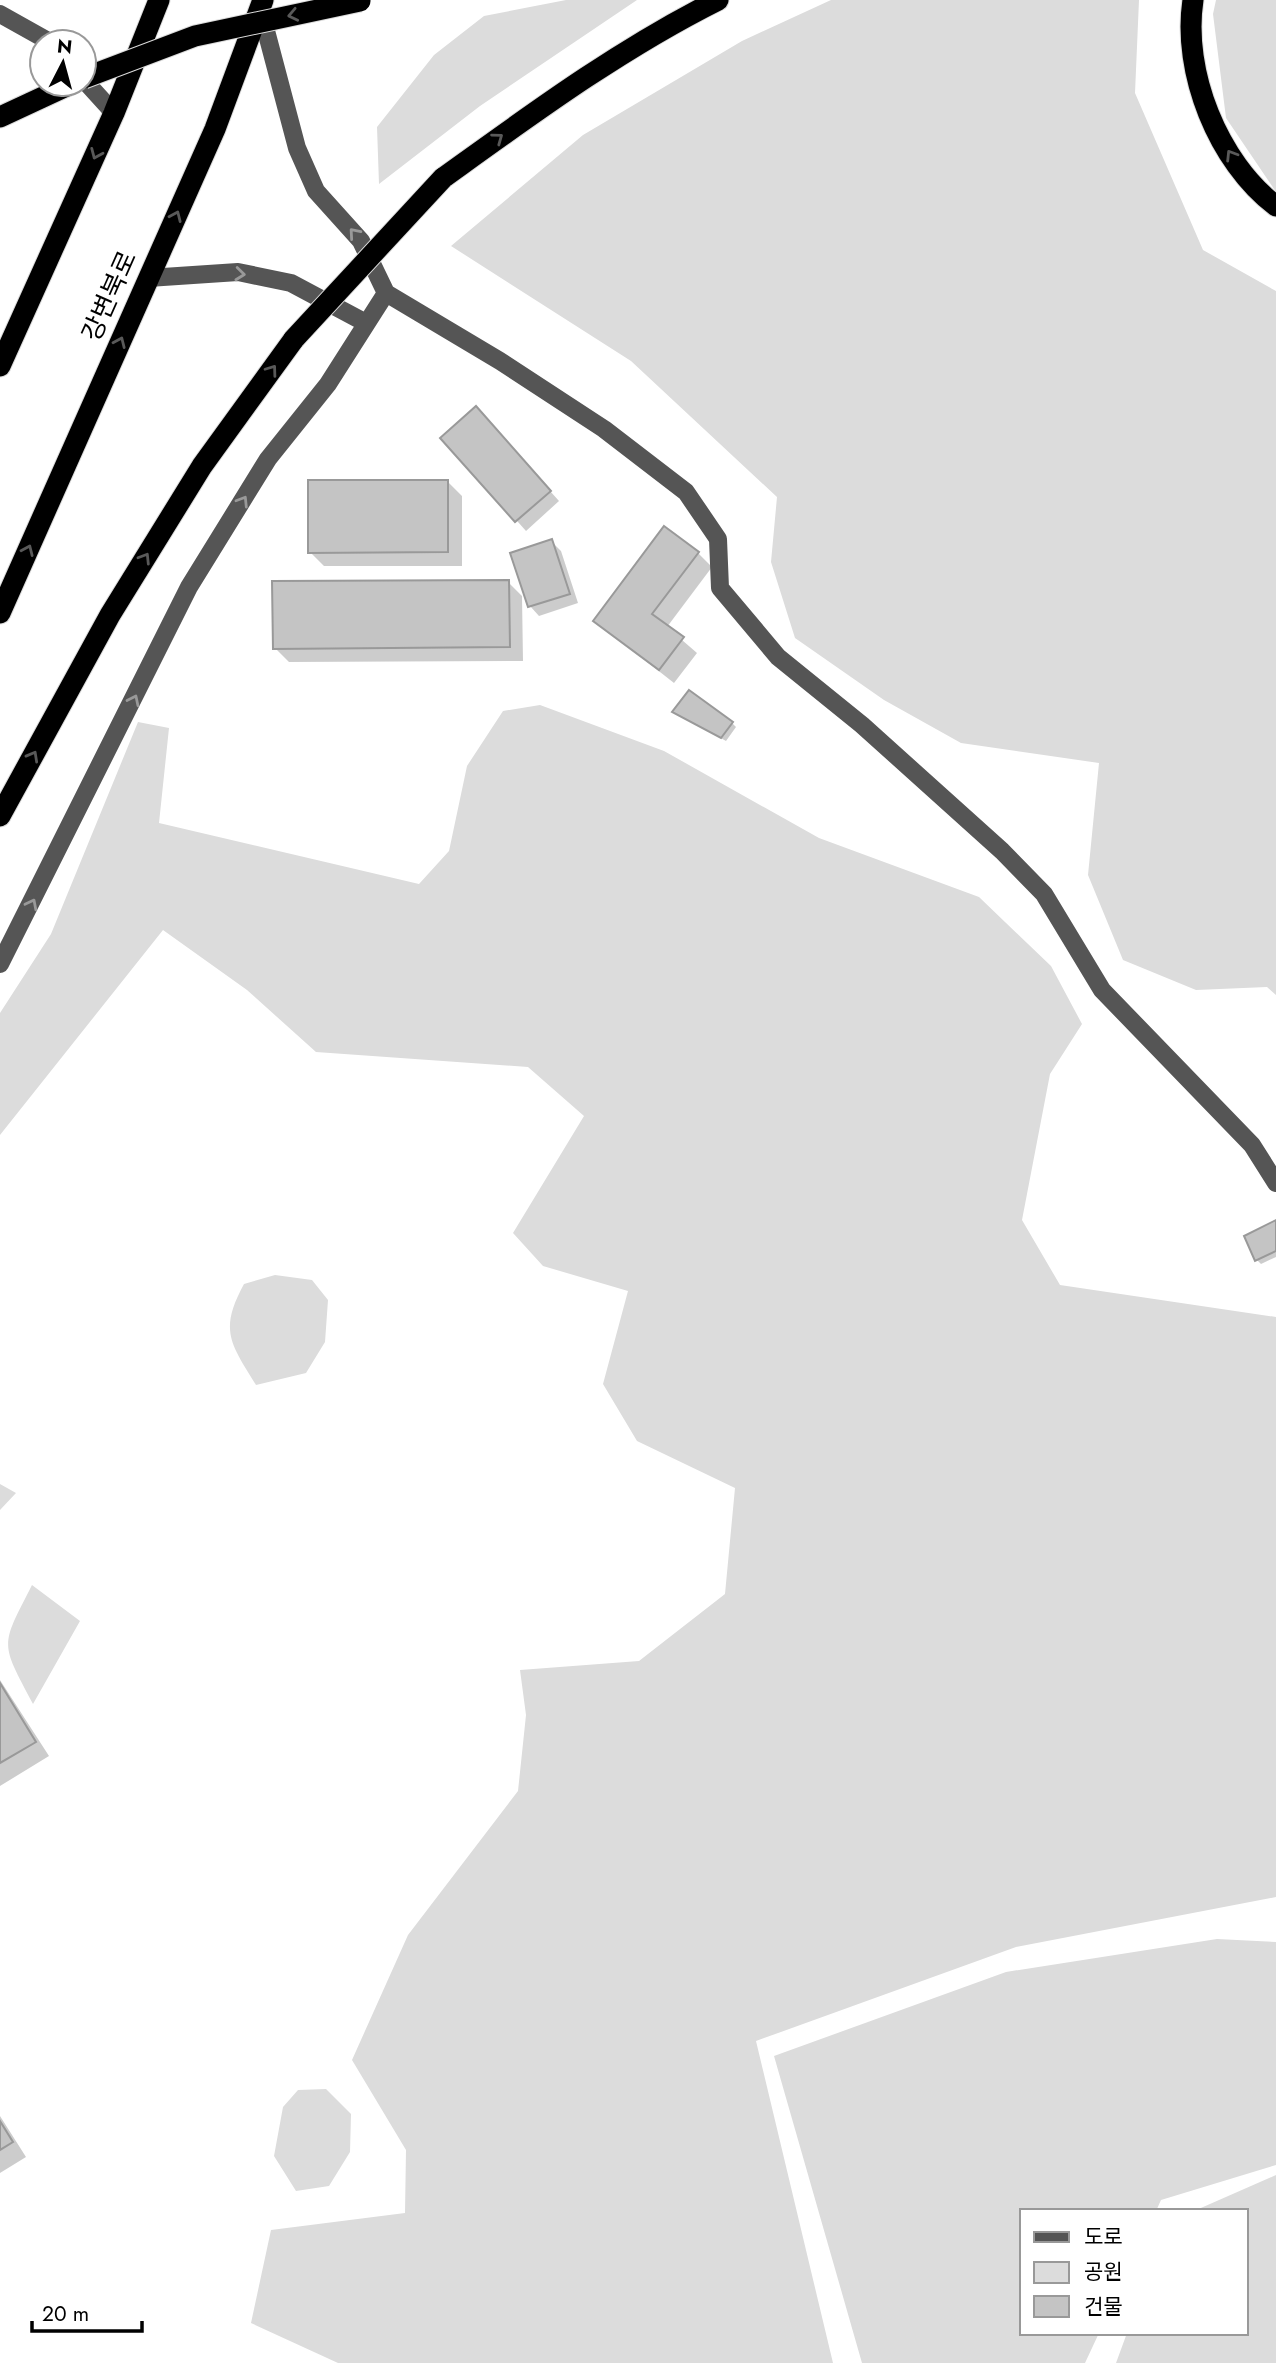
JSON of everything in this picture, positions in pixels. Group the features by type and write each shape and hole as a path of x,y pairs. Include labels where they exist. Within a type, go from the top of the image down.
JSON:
{"highway":[{"path":"0,366 114,113 159,0"},
{"path":"0,816 110,615 202,466 294,339 443,178 585,77 664,27 718,0"},
{"path":"1193,0 1191,16 1195,60 1206,105 1230,158 1276,206"},
{"path":"98,74 195,36 363,1"},
{"name":"강변북로","path":"0,613 215,129 261,4"},
{"path":"4,114 40,98"}],"street":[{"path":"261,4 297,148 316,191 361,241 386,293 500,361 604,429 687,492 718,539 720,589 778,657 862,725 1002,851 1044,894 1102,990 1252,1145 1276,1182"},
{"path":"0,14 28,30"},
{"path":"98,95 114,113"},
{"path":"148,278 238,272 291,284 366,323"},
{"path":"0,964 189,587 268,459 328,384 386,293"}],"green space":[{"path":"566,0 637,0 480,106 379,184 377,127 434,55 484,16"},
{"path":"831,0 1139,0 1135,93 1203,250 1276,291 1276,995 1267,987 1196,990 1123,960 1088,875 1099,763 961,743 884,700 795,638 771,562 777,497 631,361 451,246 583,135 742,41"},
{"path":"1216,0 1276,0 1276,192 1226,118 1213,14"},
{"path":"540,705 664,751 819,838 979,897 1051,966 1082,1024 1050,1074 1022,1220 1060,1285 1276,1317 1276,1897 1016,1947 756,2041 833,2363 338,2363 251,2323 271,2230 405,2213 406,2150 352,2060 408,1935 518,1791 526,1715 520,1670 639,1661 725,1594 735,1488 637,1441 603,1384 628,1291 543,1266 513,1233 584,1116 528,1067 316,1052 247,990 163,930 0,1135 0,1013 51,934 138,722 169,728 159,823 419,884 449,851 467,766 503,711"},
{"path":"275,1275 312,1280 328,1300 325,1342 306,1373 256,1385 234,1347 230,1325 232,1313 244,1284"},
{"path":"0,1484 16,1493 0,1510"},
{"path":"32,1585 80,1621 33,1704 14,1668 8,1644 14,1621"},
{"path":"1217,1939 1276,1942 1276,2165 1161,2200 1157,2209 1020,2209 1020,2335 1098,2335 1085,2363 862,2363 774,2056 1006,1972"},
{"path":"326,2089 351,2114 350,2152 329,2186 296,2191 274,2156 283,2107 298,2090"},
{"path":"1276,2175 1276,2363 1116,2363 1126,2335 1248,2335 1248,2209 1199,2209"}],"building":[{"path":"476,406 551,491 515,522 440,438"},
{"path":"308,480 448,480 448,552 308,553"},
{"path":"664,526 699,552 652,614 684,637 659,670 593,621"},
{"path":"552,539 570,594 528,607 510,553"},
{"path":"509,580 510,647 273,649 272,581"},
{"path":"689,690 733,722 721,738 672,712"},
{"path":"1276,1220 1276,1251 1255,1261 1244,1236"},
{"path":"0,1683 36,1742 0,1763"},
{"path":"0,2121 13,2142 0,2150"}]}
